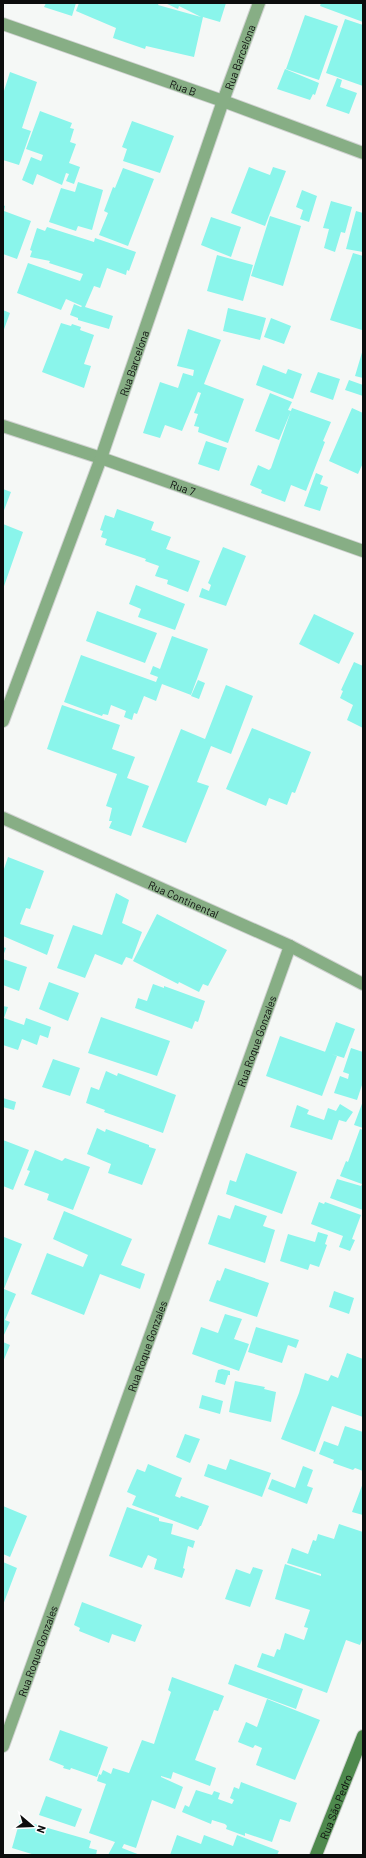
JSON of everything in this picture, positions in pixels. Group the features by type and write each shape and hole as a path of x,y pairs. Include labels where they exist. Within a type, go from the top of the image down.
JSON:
{"street":[{"name":"Rua Barcelona","path":"3,720 101,458 223,101 259,3"},
{"name":"Rua B","path":"3,24 223,101 363,153"},
{"name":"Rua 7","path":"3,426 101,458 363,551"},
{"name":"Rua Continental","path":"3,818 290,946 363,984"},
{"name":"Rua Roque Gonzales","path":"3,1746 290,946"},
{"name":"Rua São Pedro","path":"316,1855 363,1736"}],"building":[{"path":"46,3 76,3 72,16 44,7"},
{"path":"79,3 159,3 158,5 201,17 179,6 178,9 165,3 226,3 220,22 203,17 194,57 146,46 145,49 113,38 116,28 76,11"},
{"path":"321,3 363,3 363,22 320,6"},
{"path":"305,15 338,26 319,80 286,69"},
{"path":"345,19 363,25 363,86 326,73"},
{"path":"285,69 319,83 315,95 313,94 310,100 277,89"},
{"path":"10,72 37,82 22,128 31,131 19,165 3,160 3,94"},
{"path":"337,78 342,80 340,87 357,93 349,114 326,106"},
{"path":"40,111 72,123 70,128 74,129 70,142 76,144 69,163 80,167 74,184 66,181 69,174 66,173 62,185 37,174 33,185 22,180 31,157 41,161 43,155 26,149"},
{"path":"132,121 174,136 160,173 123,161 127,149 122,147"},
{"path":"249,167 270,175 273,167 286,171 265,226 231,213"},
{"path":"123,168 154,179 128,246 99,235 108,213 104,211 113,187 115,188"},
{"path":"78,182 103,190 92,230 78,226 76,231 49,222 61,188 75,192"},
{"path":"302,190 317,196 309,222 300,219 303,210 296,207"},
{"path":"331,201 352,207 345,233 341,232 335,252 324,248 329,229 323,228"},
{"path":"3,205 5,206 4,211 31,221 17,259 3,254"},
{"path":"356,211 363,213 363,252 346,249"},
{"path":"270,216 301,226 283,286 251,276"},
{"path":"211,217 241,227 231,257 201,245"},
{"path":"47,227 94,242 95,238 136,252 126,275 107,268 100,288 94,286 85,307 113,316 109,329 78,320 78,318 70,315 74,304 81,307 82,306 66,299 61,310 17,293 28,263 80,281 83,274 49,263 50,261 30,257 32,251 30,250 37,228 45,231"},
{"path":"353,253 363,256 362,330 330,320"},
{"path":"217,255 253,265 243,301 207,291"},
{"path":"228,308 266,318 260,340 223,331"},
{"path":"3,310 10,313 3,332"},
{"path":"271,318 291,326 284,344 264,337"},
{"path":"61,323 81,327 80,330 94,335 84,364 91,366 84,388 42,372"},
{"path":"188,329 221,340 204,384 244,399 228,443 198,432 199,427 194,426 198,414 194,413 201,393 198,392 182,431 165,425 160,438 143,433 160,382 178,388 183,373 193,376 194,370 177,366"},
{"path":"363,349 363,378 355,376"},
{"path":"263,365 286,374 288,369 302,374 293,399 256,385"},
{"path":"318,372 340,379 333,400 310,392"},
{"path":"349,380 363,385 363,396 345,390"},
{"path":"270,393 292,402 288,410 291,411 279,440 255,431"},
{"path":"292,408 331,422 306,491 291,485 285,502 261,493 262,490 250,485 258,465 269,470 271,468"},
{"path":"352,408 363,413 363,463 358,474 329,461"},
{"path":"206,441 227,448 219,471 198,464"},
{"path":"316,473 323,476 320,484 328,487 320,511 304,506"},
{"path":"3,489 11,492 3,513"},
{"path":"117,509 154,522 151,530 171,537 166,549 200,561 188,592 167,584 168,580 155,576 159,566 145,561 146,559 105,545 107,539 101,537 103,531 100,530 105,515 114,518"},
{"path":"3,524 23,532 3,589"},
{"path":"223,547 246,556 226,606 199,597 202,588 209,591 211,585 208,583"},
{"path":"136,585 185,604 175,630 138,617 141,609 129,604"},
{"path":"97,611 157,633 145,663 86,641"},
{"path":"314,614 354,633 339,664 299,644"},
{"path":"172,636 208,649 191,695 162,684 156,701 144,696 137,714 134,713 132,720 124,717 126,711 111,705 108,715 103,714 102,716 64,702 81,655 156,682 158,677 150,674 153,666 160,669"},
{"path":"354,662 363,666 363,728 347,720 353,705 340,698 343,691 341,690"},
{"path":"198,680 205,683 199,699 191,696"},
{"path":"226,685 253,696 231,754 211,746 197,782 209,786 186,843 142,827 181,729 205,739"},
{"path":"62,705 120,725 112,749 135,757 127,778 149,786 131,836 109,828 112,821 109,821 112,808 106,806 117,774 47,749"},
{"path":"252,728 311,752 295,793 292,792 287,805 269,798 266,806 226,789"},
{"path":"8,857 44,871 30,909 26,908 20,924 54,935 47,955 3,936 3,872"},
{"path":"116,893 129,900 122,923 142,932 132,959 126,957 122,965 95,954 85,978 57,968 73,925 102,935"},
{"path":"157,914 227,950 208,986 203,984 199,992 179,982 178,984 133,961"},
{"path":"3,947 6,948 3,956"},
{"path":"3,959 27,967 19,991 3,985"},
{"path":"49,982 79,993 68,1021 39,1009"},
{"path":"153,984 164,988 164,986 205,1001 198,1022 195,1021 192,1029 135,1008 138,998 147,1001"},
{"path":"3,1006 8,1007 4,1018 24,1025 26,1018 51,1027 48,1038 40,1035 37,1045 22,1039 18,1050 3,1045"},
{"path":"101,1017 170,1041 157,1076 88,1053"},
{"path":"336,1022 355,1029 344,1058 325,1052"},
{"path":"280,1036 337,1056 322,1096 266,1076"},
{"path":"351,1048 363,1052 363,1082 357,1100 334,1093 340,1076 348,1079 349,1074 343,1072"},
{"path":"53,1059 80,1068 70,1096 42,1087"},
{"path":"106,1071 117,1076 118,1073 176,1095 163,1133 104,1112 105,1110 86,1103 91,1087 99,1090"},
{"path":"3,1098 16,1102 14,1110 3,1107"},
{"path":"363,1101 363,1128 354,1125"},
{"path":"340,1104 353,1112 346,1122 339,1120 332,1140 290,1127 297,1105 309,1110 307,1114 324,1120 328,1108 336,1111"},
{"path":"97,1128 105,1132 106,1129 156,1149 142,1185 108,1173 111,1164 87,1154"},
{"path":"360,1129 363,1130 363,1210 330,1198 337,1179 361,1186 362,1184 340,1176 346,1161 348,1162"},
{"path":"3,1140 29,1150 13,1190 3,1186"},
{"path":"35,1150 62,1161 65,1158 90,1167 73,1210 47,1200 49,1194 24,1185 30,1171 27,1170"},
{"path":"246,1153 297,1172 282,1214 226,1194 230,1180 236,1182"},
{"path":"319,1202 324,1204 325,1202 361,1215 352,1239 355,1240 350,1251 339,1247 343,1236 311,1224"},
{"path":"235,1205 267,1216 263,1226 275,1230 265,1263 208,1244 218,1215 230,1219"},
{"path":"64,1211 132,1239 121,1265 145,1274 140,1289 100,1274 84,1315 31,1294 47,1253 83,1267 88,1255 53,1239"},
{"path":"318,1232 328,1235 325,1244 327,1245 319,1267 310,1264 308,1270 280,1261 288,1234 315,1242"},
{"path":"4,1237 22,1244 4,1289 16,1294 5,1320 10,1322 3,1337"},
{"path":"225,1268 269,1283 257,1317 209,1301 217,1280 220,1281"},
{"path":"334,1291 354,1298 349,1314 329,1307"},
{"path":"225,1314 242,1319 234,1339 249,1344 239,1371 192,1354 201,1327 218,1333"},
{"path":"256,1327 299,1340 296,1348 288,1345 282,1363 248,1352"},
{"path":"3,1342 10,1345 3,1362"},
{"path":"347,1353 363,1359 363,1417 332,1406 315,1452 281,1439 305,1373 328,1381 331,1375 338,1378"},
{"path":"222,1369 230,1371 230,1375 228,1375 225,1385 215,1382 218,1370"},
{"path":"235,1381 265,1387 264,1389 276,1392 271,1422 229,1412"},
{"path":"202,1395 223,1401 220,1414 199,1408"},
{"path":"345,1426 363,1432 363,1471 355,1468 353,1470 333,1463 334,1460 319,1454 324,1441 338,1446"},
{"path":"185,1434 200,1439 190,1463 176,1457"},
{"path":"230,1459 271,1473 262,1497 204,1476 208,1464 226,1470"},
{"path":"148,1464 182,1478 175,1496 180,1498 181,1496 209,1506 198,1530 132,1505 136,1496 127,1492 137,1469 145,1472"},
{"path":"303,1466 313,1470 307,1486 313,1488 307,1504 268,1489 272,1479 295,1488"},
{"path":"363,1483 363,1515 352,1512"},
{"path":"3,1506 27,1516 10,1557 3,1554"},
{"path":"127,1507 159,1518 159,1521 173,1524 171,1534 195,1541 193,1548 188,1546 183,1568 185,1569 182,1578 154,1569 157,1559 148,1555 142,1568 109,1556"},
{"path":"339,1524 363,1532 363,1637 360,1645 346,1640 327,1693 257,1667 262,1653 274,1657 277,1649 280,1650 285,1633 304,1640 308,1628 304,1627 310,1610 275,1599 285,1564 321,1576 321,1574 287,1563 292,1548 308,1554 313,1540 316,1541 318,1534 334,1539"},
{"path":"3,1562 17,1568 3,1605"},
{"path":"253,1567 263,1570 250,1607 225,1599 236,1569 250,1574"},
{"path":"82,1602 142,1625 135,1642 112,1634 109,1643 79,1631 80,1628 74,1625"},
{"path":"235,1664 303,1689 296,1709 228,1684"},
{"path":"172,1677 224,1696 218,1711 214,1710 195,1760 216,1768 210,1786 173,1772 171,1779 161,1776 183,1787 175,1809 152,1800 136,1848 124,1844 122,1848 140,1855 108,1855 115,1842 89,1833 106,1784 97,1781 99,1774 101,1775 103,1770 111,1774 113,1768 129,1773 142,1740 154,1744 171,1692 168,1690"},
{"path":"267,1699 320,1720 295,1780 256,1765 262,1748 255,1745 253,1748 238,1742 246,1722 257,1727"},
{"path":"60,1730 108,1747 97,1777 71,1768 70,1770 63,1768 64,1766 49,1760"},
{"path":"241,1782 297,1803 290,1822 280,1819 272,1842 245,1833 245,1836 226,1829 227,1826 225,1824 212,1820 211,1824 182,1812 185,1805 189,1807 196,1790 212,1795 214,1791 220,1793 218,1799 232,1804 234,1800 230,1798 234,1787 239,1789"},
{"path":"46,1796 82,1809 75,1827 39,1815"},
{"path":"20,1820 91,1841 89,1848 97,1850 96,1855 35,1855 12,1848"},
{"path":"177,1835 201,1844 204,1835 233,1846 237,1835 279,1851 277,1855 170,1855"}]}
